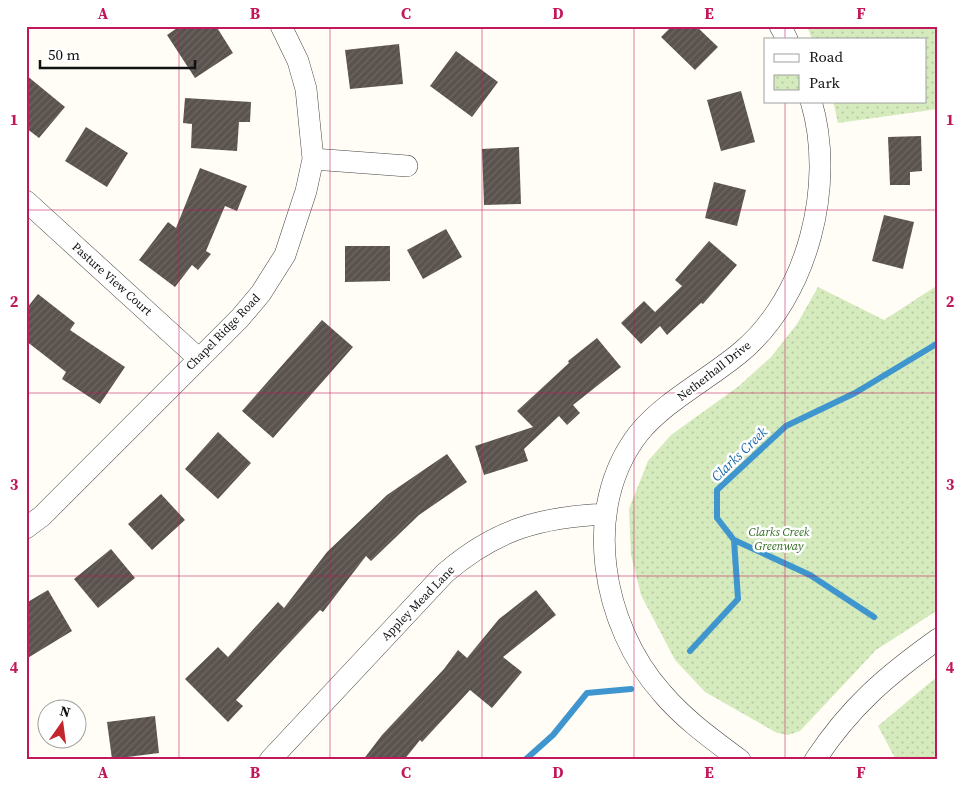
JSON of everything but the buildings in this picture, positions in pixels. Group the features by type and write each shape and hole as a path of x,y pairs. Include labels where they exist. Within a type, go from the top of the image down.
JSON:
{"street":[{"name":"Chapel Ridge Road","path":"26,528 42,516 240,318 261,293 285,255 306,190 313,159 306,89 298,61 281,26"},
{"path":"780,26 787,38"},
{"name":"Netherhall Drive","path":"740,760 700,731 679,711 661,692 633,651 618,618 606,566 606,514 612,484 626,453 639,434 657,414 715,374 743,351 778,310 791,287 806,255 813,228 819,184 818,144 811,102"},
{"path":"313,159 406,166"},
{"name":"Pasture View Court","path":"26,201 198,358"},
{"name":"Appley Mead Lane","path":"270,760 445,573 460,560 492,540 520,527 565,516 606,514"},
{"path":"815,760 828,740 876,686 938,640"}],"green space":[{"path":"807,26 938,26 938,109 838,123 833,102 926,102 926,38 812,38"},
{"name":"Clarks Creek Greenway","path":"938,285 938,610 876,650 800,731 788,735 777,733 705,692 675,660 641,595 631,555 629,509 648,461 671,435 739,386 771,357 797,324 818,287 884,320"},
{"path":"938,676 938,760 896,760 878,726"}],"waterway":[{"name":"Clarks Creek","path":"874,617 810,575 734,540 717,518 717,490 786,426 855,393 938,343"},
{"path":"690,651 738,599 734,540"},
{"path":"525,760 553,735 587,693 631,689"}]}
